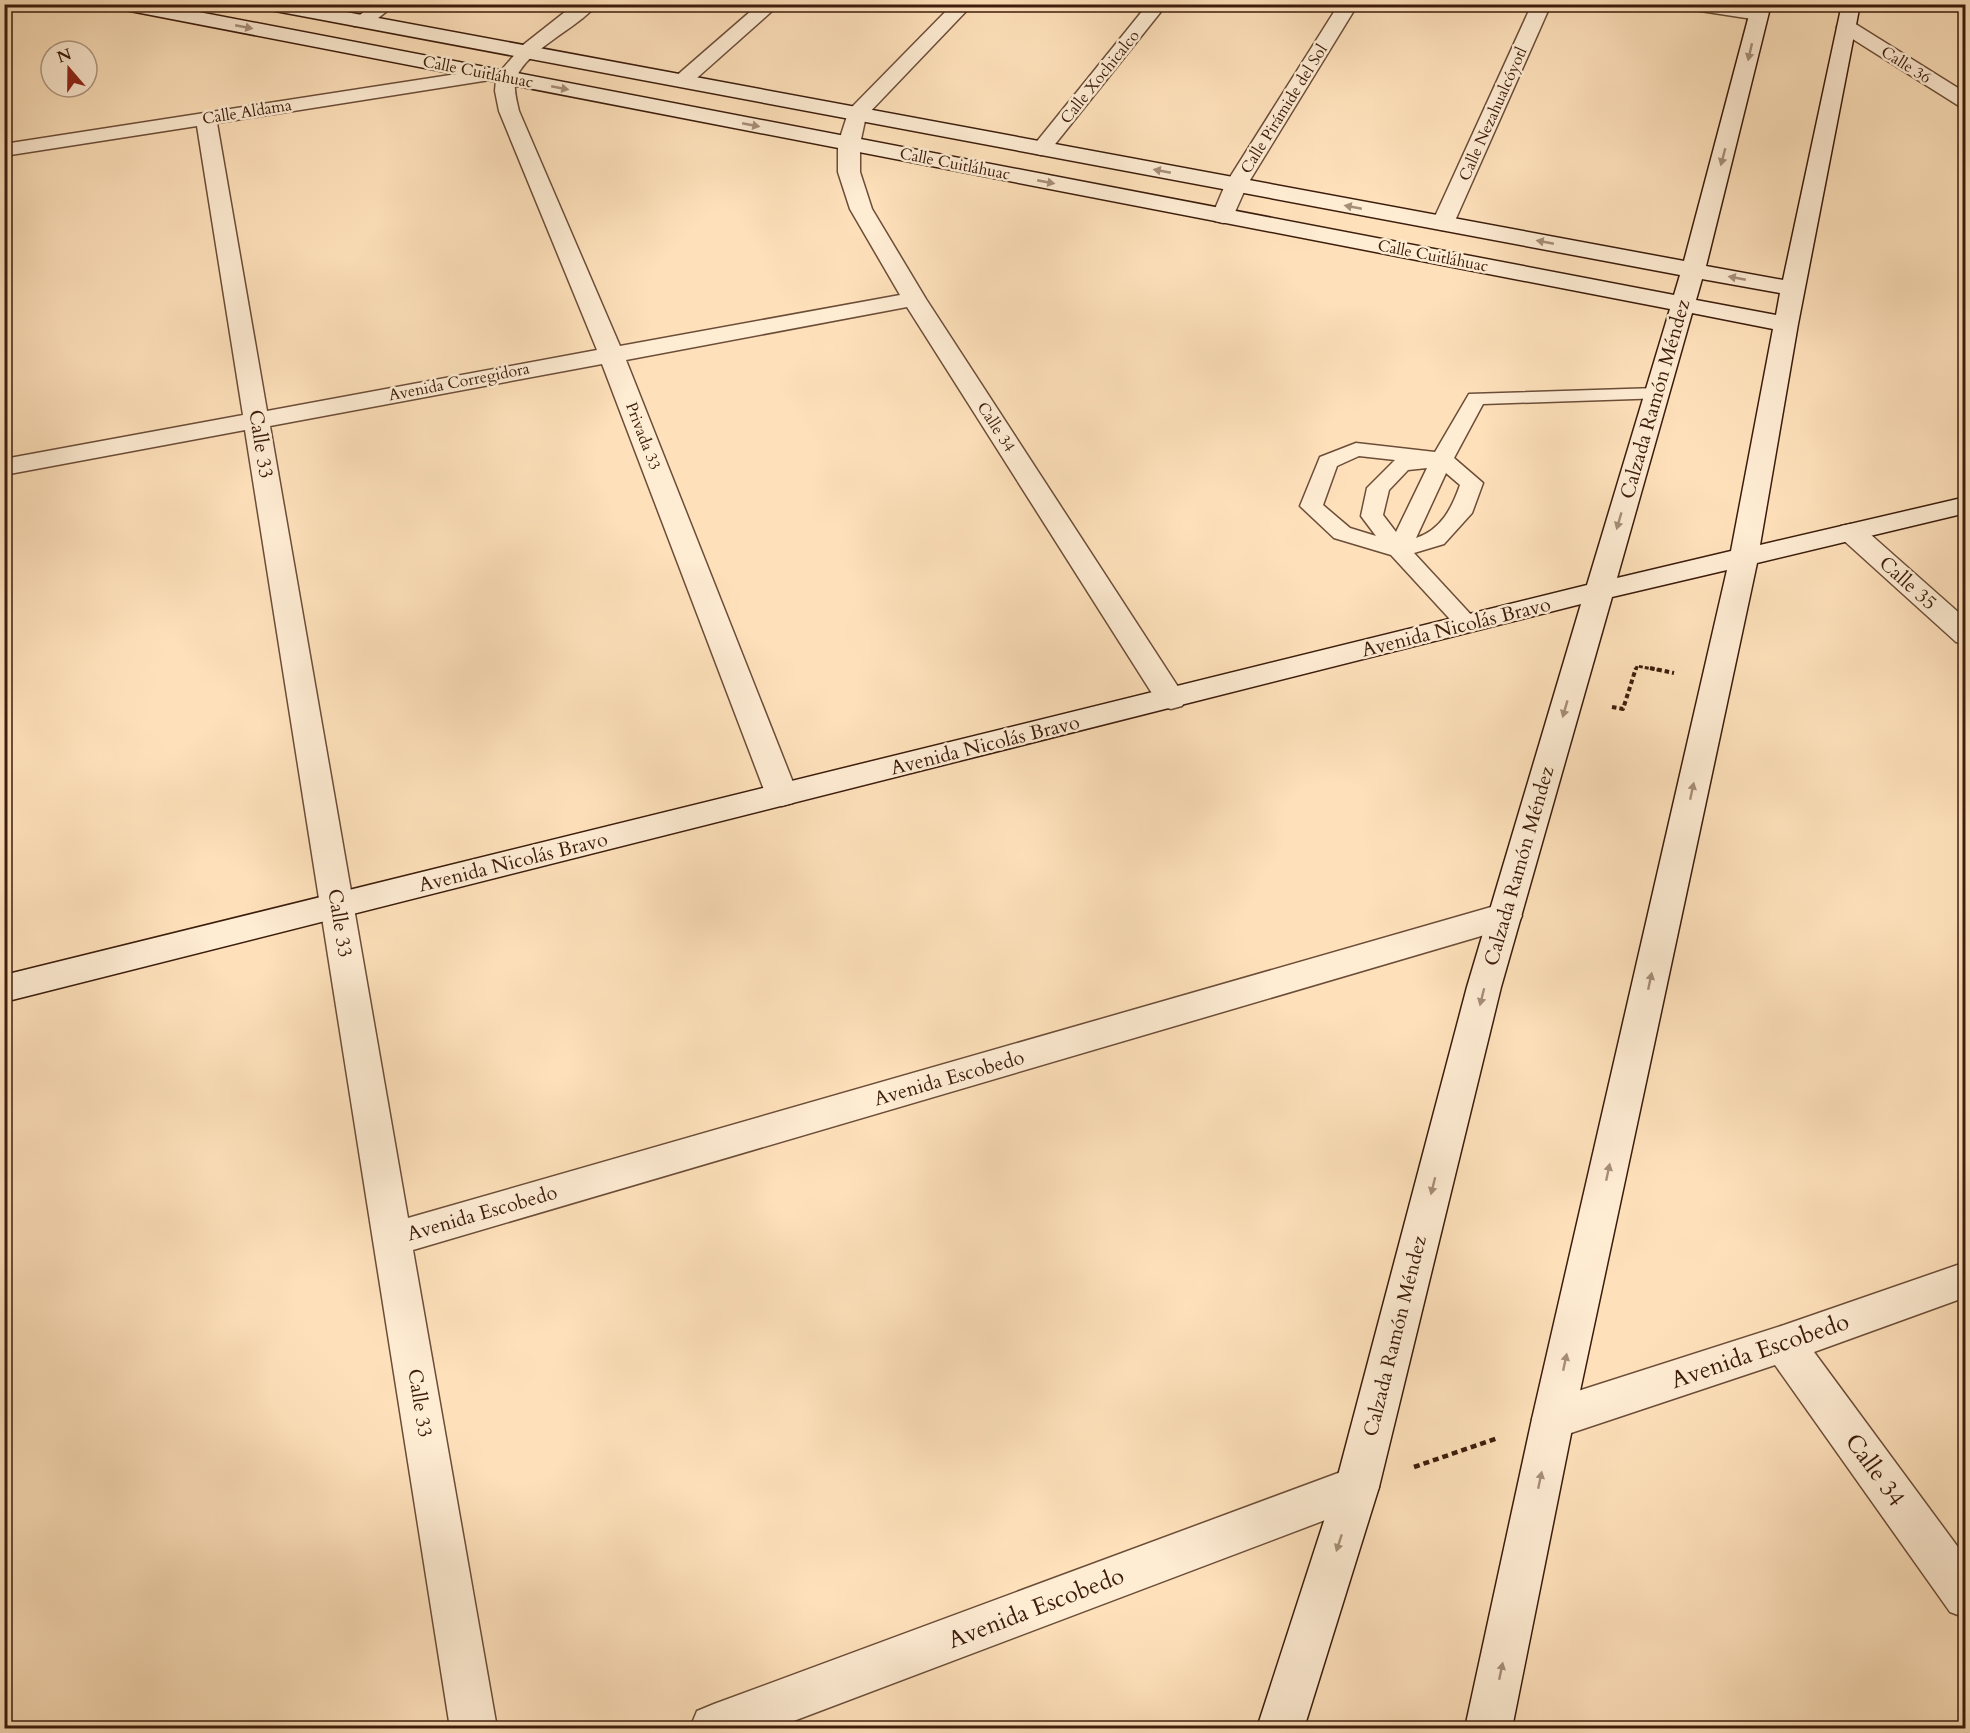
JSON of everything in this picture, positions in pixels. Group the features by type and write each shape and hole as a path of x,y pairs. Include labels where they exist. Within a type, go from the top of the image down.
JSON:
{"street":[{"name":"Calle Cuitláhuac","path":"125,4 191,10 498,76 1786,324"},
{"name":"Calle Cuitláhuac","path":"270,4 1794,289"},
{"path":"361,22 387,4"},
{"path":"498,76 588,4"},
{"path":"682,81 771,4"},
{"path":"856,114 964,4"},
{"name":"Calle Xochicalco","path":"1041,149 1158,4"},
{"name":"Calle Pirámide del Sol","path":"1223,216 1236,185 1348,4"},
{"name":"Calle Nezahualcóyotl","path":"1443,224 1542,4"},
{"path":"1694,4 1760,9"},
{"name":"Calzada Ramón Méndez","path":"1281,1728 1357,1487 1484,987 1693,270 1739,100 1760,9"},
{"path":"1489,1728 1553,1419 1744,557 1786,324 1849,16"},
{"name":"Calle 36","path":"1849,16 1965,102"},
{"name":"Calle Aldama","path":"4,150 498,76"},
{"name":"Privada 33","path":"498,76 505,91 509,111 611,354 782,795"},
{"name":"Calle 34","path":"856,114 849,144 849,172 861,209 914,299 1171,699"},
{"name":"Calle 33","path":"206,118 473,1728"},
{"name":"Avenida Corregidora","path":"4,467 914,299"},
{"name":"Avenida Nicolás Bravo","path":"4,989 1599,591 1965,505"},
{"name":"Calle 35","path":"1851,532 1965,635"},
{"name":"Avenida Escobedo","path":"393,1239 1505,916"},
{"name":"Avenida Escobedo","path":"1553,1419 1784,1344 1965,1279"},
{"name":"Calle 34","path":"1784,1344 1965,1596"},
{"name":"Avenida Escobedo","path":"714,1728 1357,1487"}],"lane":[{"path":"1399,550 1442,459 1476,398 1656,393"},
{"path":"1356,449 1442,459 1472,483 1461,513 1436,539 1399,550 1342,533 1311,506 1328,462 1356,449"},
{"path":"1442,459 1401,465 1378,488 1372,516 1399,550 1467,624"}],"path":[{"path":"1567,699 1623,709 1637,666 1716,681"},
{"path":"1357,1487 1553,1419"}]}
